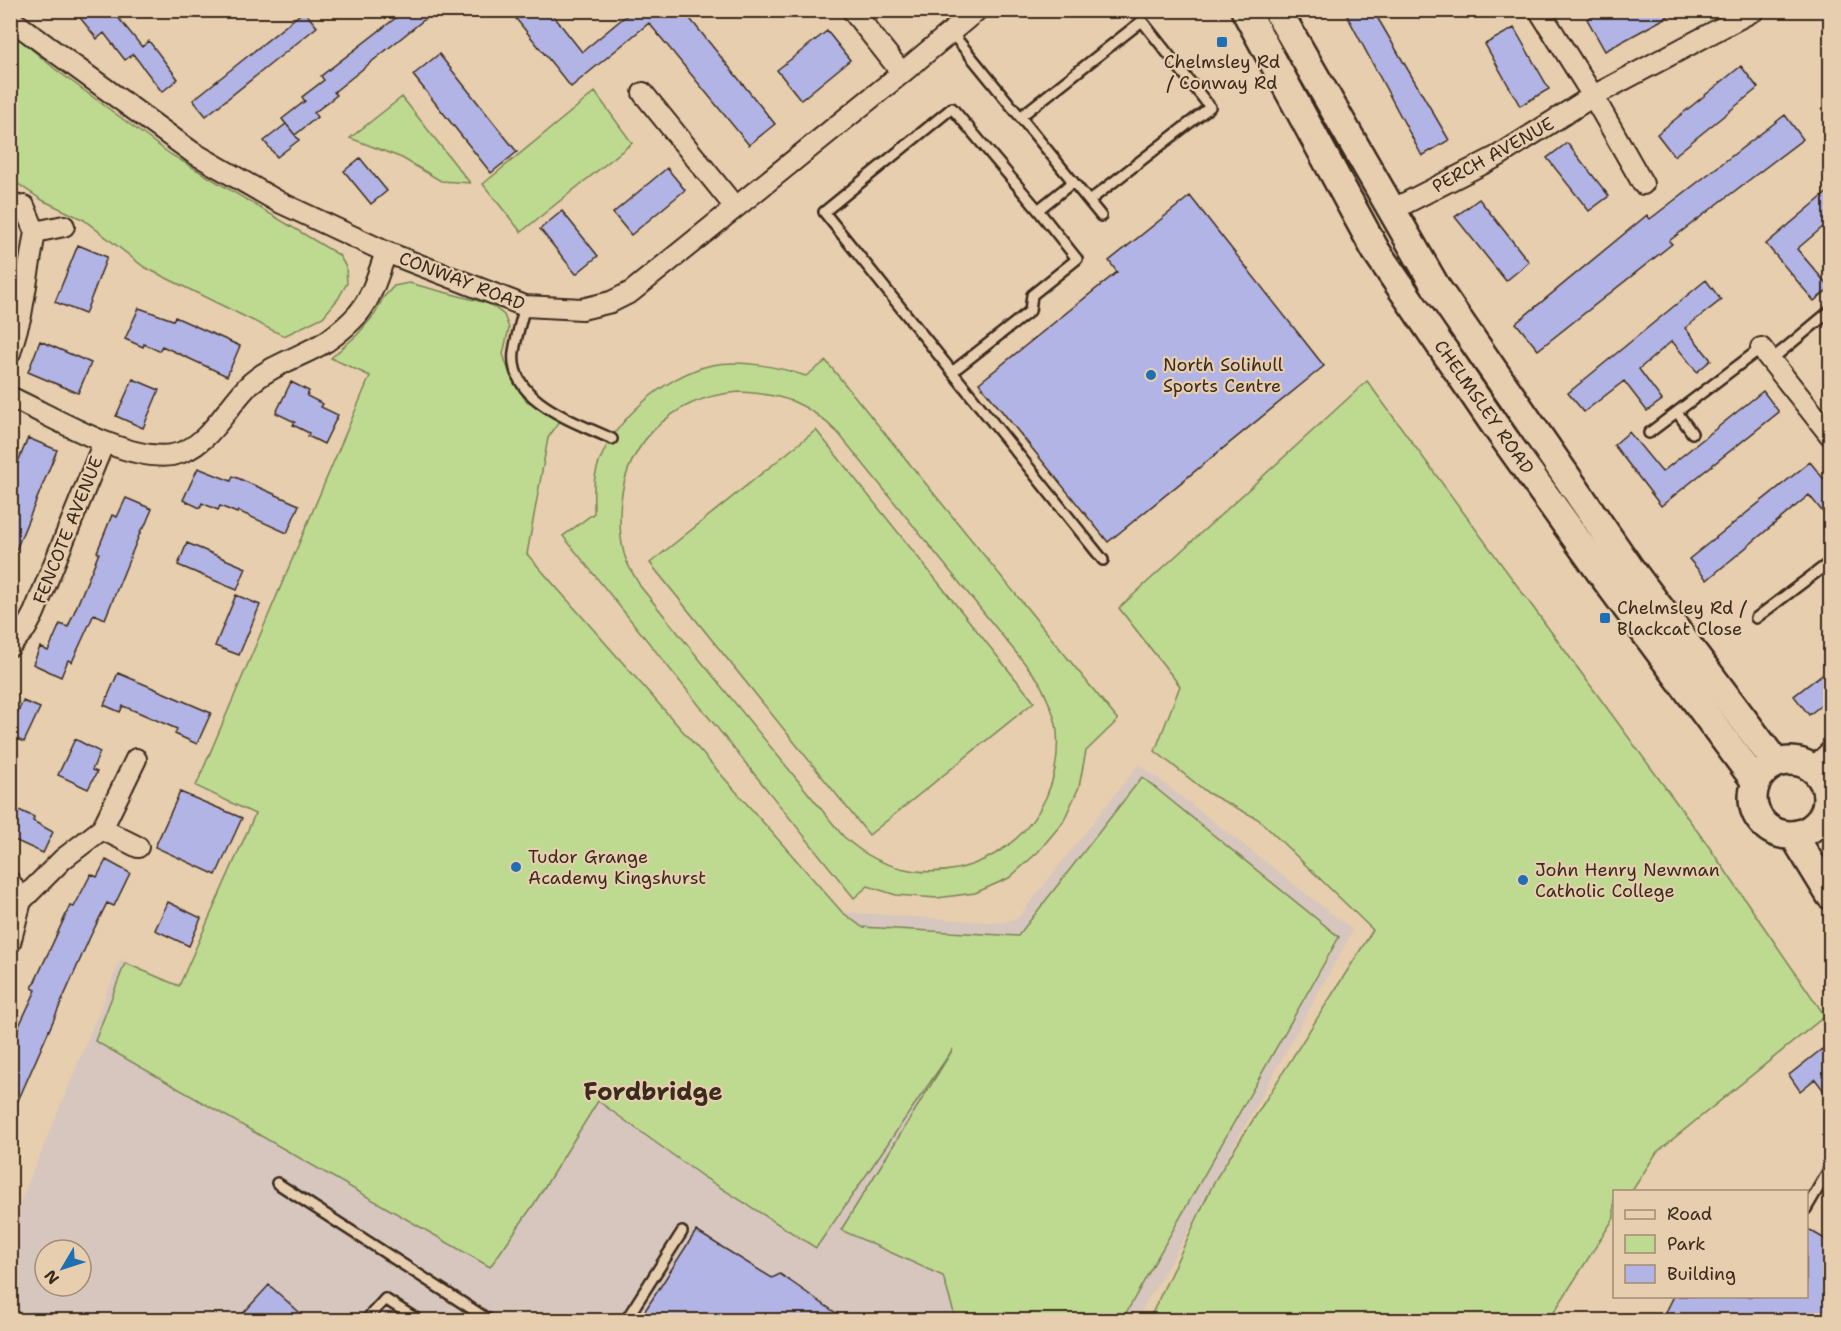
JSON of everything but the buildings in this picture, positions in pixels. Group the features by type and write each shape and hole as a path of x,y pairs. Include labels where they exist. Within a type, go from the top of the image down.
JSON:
{"street":[{"path":"852,10 902,73"},
{"name":"CONWAY ROAD","path":"10,19 192,152 279,202 386,252 525,306 582,309 611,302 631,292 977,10"},
{"name":"CHELMSLEY ROAD","path":"1245,10 1376,251 1494,424 1756,782"},
{"name":"CHELMSLEY ROAD","path":"1277,10 1390,211 1436,287 1629,567 1776,763"},
{"path":"1539,10 1593,96 1643,184"},
{"name":"PERCH AVENUE","path":"1390,211 1498,156 1593,96 1755,10"},
{"path":"643,93 735,207"},
{"path":"10,353 21,315 35,232 17,200"},
{"path":"35,232 64,226"},
{"path":"10,397 104,442 147,455 172,455 194,447 252,383 285,361 328,341 359,313 376,282 386,252"},
{"path":"1766,354 1830,435"},
{"name":"FENCOTE AVENUE","path":"10,646 26,628 34,613 104,442"},
{"path":"10,943 21,901 63,859 102,829 136,759"},
{"path":"1794,760 1822,760 1828,805 1826,829 1794,836 1775,832 1760,820 1754,807 1753,790 1756,782 1768,767 1776,763 1794,760"},
{"path":"102,829 138,847"},
{"path":"1794,836 1830,895"},
{"path":"10,882 21,901"}],"lane":[{"path":"1020,117 1142,21 1210,107 1089,201"},
{"path":"951,32 1101,216"},
{"path":"952,372 1030,310 1032,295 1077,259 952,108 824,212 952,372 1103,560"},
{"path":"1038,210 1073,182"},
{"path":"525,306 514,353 516,374 530,396 563,416 612,439"},
{"path":"1648,434 1677,412 1830,311"},
{"path":"1677,412 1692,433"},
{"path":"1756,618 1830,562"},
{"path":"1808,1206 1830,1168"},
{"path":"277,1183 489,1320"},
{"path":"626,1320 682,1232"},
{"path":"366,1320 384,1299 418,1320"}],"shaded area":[{"name":"Tudor Grange Academy Kingshurst","path":"548,438 527,554 842,912 1000,923 1018,918 1139,764 1353,930 1215,1180 1208,1198 1136,1320 11,1320 11,1225 121,959 179,986 255,814 196,786"}],"green space":[{"path":"10,31 55,69 170,154 339,255 346,267 347,283 338,299 323,317 284,336 144,267 84,220 42,200 11,179"},
{"path":"595,92 632,143 521,232 483,184"},
{"path":"402,97 470,183 441,181 402,158 350,138"},
{"name":"Tudor Grange Academy Kingshurst","path":"409,283 490,304 504,315 509,328 503,354 510,375 526,401 563,416 548,438 527,554 842,912 862,927 1018,936 1142,777 1339,937 1122,1320 956,1320 943,1276 841,1230 953,1049 816,1248 702,1176 598,1101 534,1204 490,1267 95,1041 125,963 179,986 255,814 196,786 370,376 331,358 357,335 394,286"},
{"path":"826,361 1118,720 1086,751 1079,787 1063,822 1038,852 1009,878 975,893 937,898 896,895 868,886 854,898 563,536 594,513 594,481 601,458 610,440 623,422 656,392 694,371 723,363 759,365 806,376","holes":["739,392 782,398 805,407 839,434 1039,681 1055,719 1057,732 1054,774 1039,810 1016,839 986,859 951,870 914,871 877,860 843,836 640,586 630,568 622,546 620,517 622,492 639,448 671,415 691,404 714,396"]},
{"name":"John Henry Newman Catholic College","path":"1367,381 1709,847 1825,1016 1657,1152 1633,1190 1613,1190 1613,1220 1549,1320 1149,1320 1215,1180 1373,930 1258,819 1208,793 1155,751 1180,686 1119,608"},
{"path":"816,430 1034,702 869,835 650,563"}],"place":[{"name":"Chelmsley Rd / Conway Rd","path":"1222,42"},
{"name":"North Solihull Sports Centre","path":"1151,375"},
{"name":"Chelmsley Rd / Blackcat Close","path":"1605,618"},
{"name":"Tudor Grange Academy Kingshurst","path":"516,867"},
{"name":"John Henry Newman Catholic College","path":"1523,880"}],"district":[{"name":"Fordbridge","path":"653,1092"}]}
